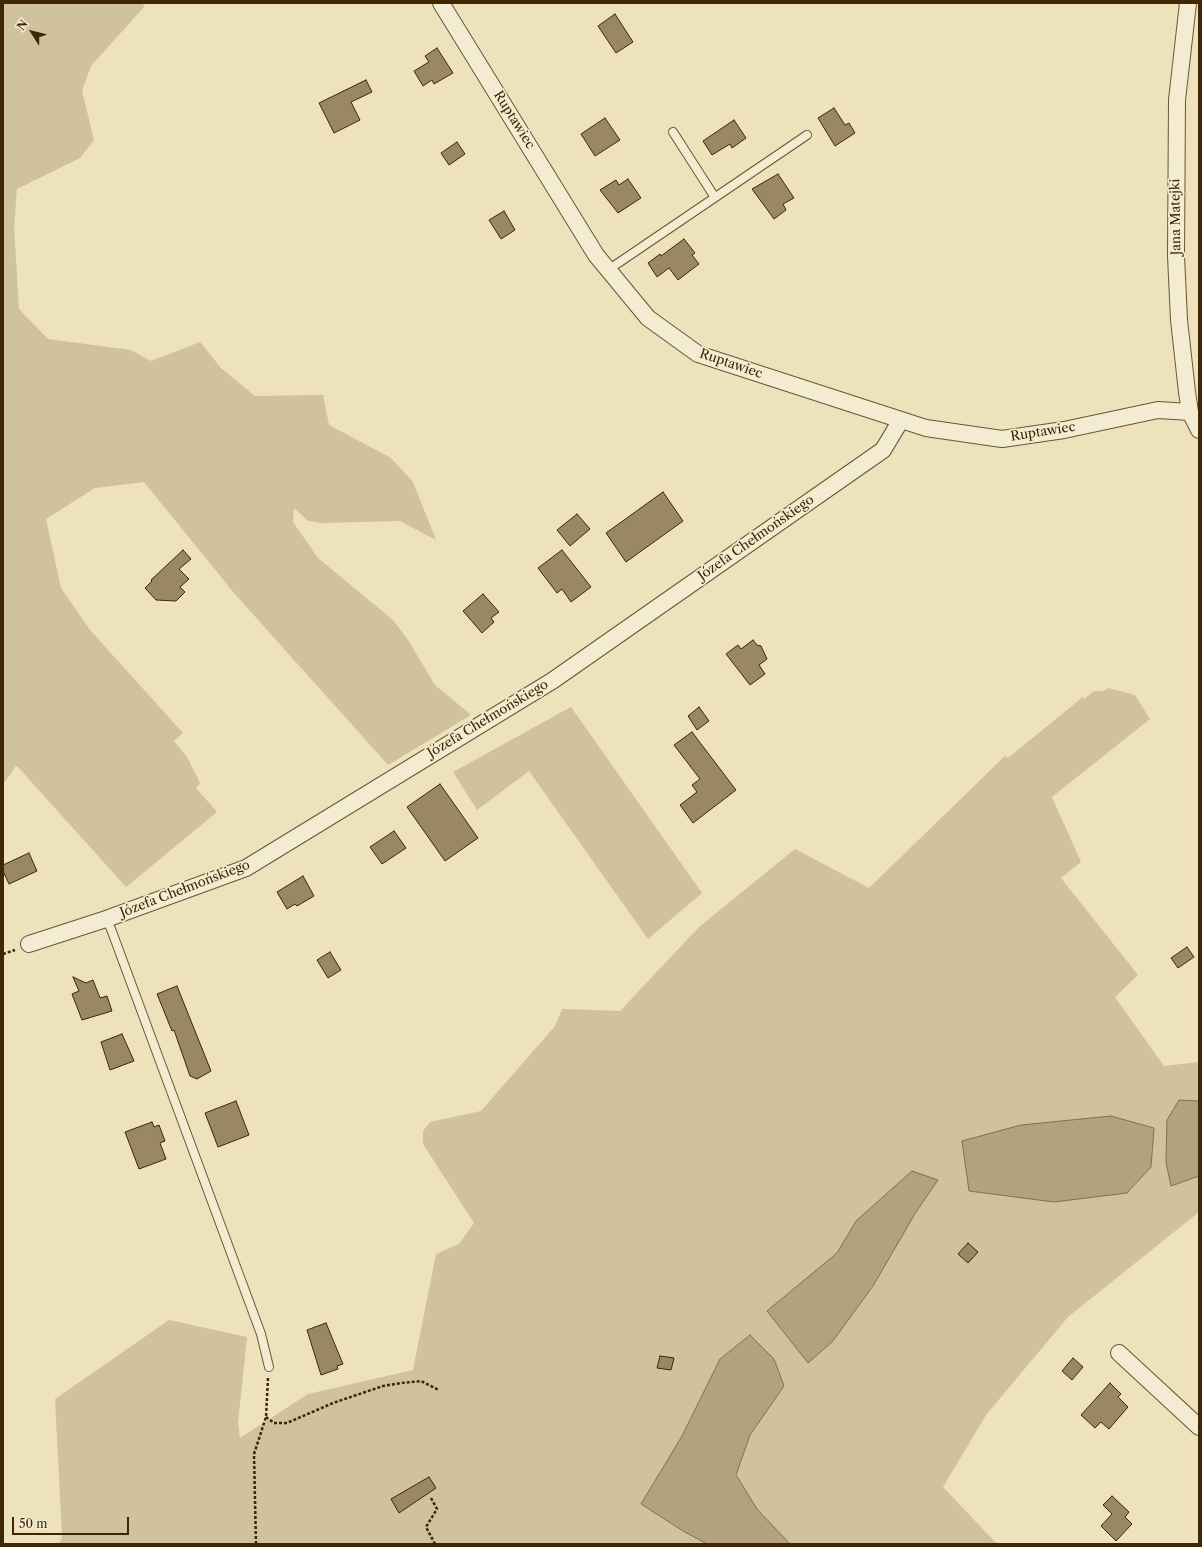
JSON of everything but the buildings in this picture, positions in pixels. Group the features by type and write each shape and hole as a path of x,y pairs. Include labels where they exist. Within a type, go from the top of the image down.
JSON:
{"street":[{"name":"Ruptawiec","path":"441,3 596,255 648,318 698,354 926,428 1002,439 1064,430 1158,410 1190,412"},
{"name":"Jana Matejki","path":"1188,3 1177,100 1175,191 1179,320 1190,412 1199,430"},
{"name":"Józefa Chełmońskiego","path":"30,944 106,919 246,868 552,680 883,450 901,420"},
{"path":"1119,1353 1199,1427"}],"lane":[{"path":"673,132 714,196"},
{"path":"608,270 714,196 807,135"},
{"path":"106,919 261,1334 269,1367"}],"path":[{"path":"256,1544 254,1454 266,1417 269,1367"},
{"path":"266,1417 274,1423 287,1423 340,1401 383,1386 401,1383 421,1381 439,1390"},
{"path":"431,1498 436,1509 426,1527 435,1544"}],"shaded area":[{"path":"3,3 143,3 144,7 91,66 82,91 94,140 80,158 17,189 14,227 19,309 48,339 131,350 151,361 200,342 221,368 255,396 323,395 329,425 391,458 413,482 436,540 400,521 322,523 308,521 294,508 293,522 318,558 393,620 408,640 435,685 471,715 388,765 234,593 144,482 95,488 46,519 61,588 90,630 183,733 174,741 187,757 200,783 196,788 217,812 126,887 17,766 3,785"},
{"path":"1108,688 1135,695 1150,719 1052,797 1081,862 1061,878 1138,975 1115,997 1164,1066 1199,1062 1199,1212 1068,1317 986,1415 943,1487 997,1544 59,1544 62,1537 55,1399 169,1320 247,1337 238,1423 240,1438 308,1394 413,1370 436,1254 459,1244 474,1223 423,1144 423,1131 430,1122 481,1111 555,1026 562,1009 620,1011 699,927 795,849 869,888 1005,756 1008,758 1083,697 1084,699 1094,691 1104,691"},
{"path":"571,707 702,893 648,939 529,771 477,810 453,772"},
{"path":"1179,1100 1199,1101 1199,1176 1171,1186 1166,1162 1167,1120"},
{"path":"1111,1116 1154,1128 1151,1167 1127,1193 1054,1202 969,1191 962,1141 1021,1125"},
{"path":"912,1171 938,1180 916,1212 873,1286 832,1342 808,1363 767,1311 837,1253 856,1221"},
{"path":"750,1335 774,1359 784,1386 750,1435 736,1475 757,1509 790,1544 707,1544 683,1531 641,1504 682,1436 720,1359"}]}
